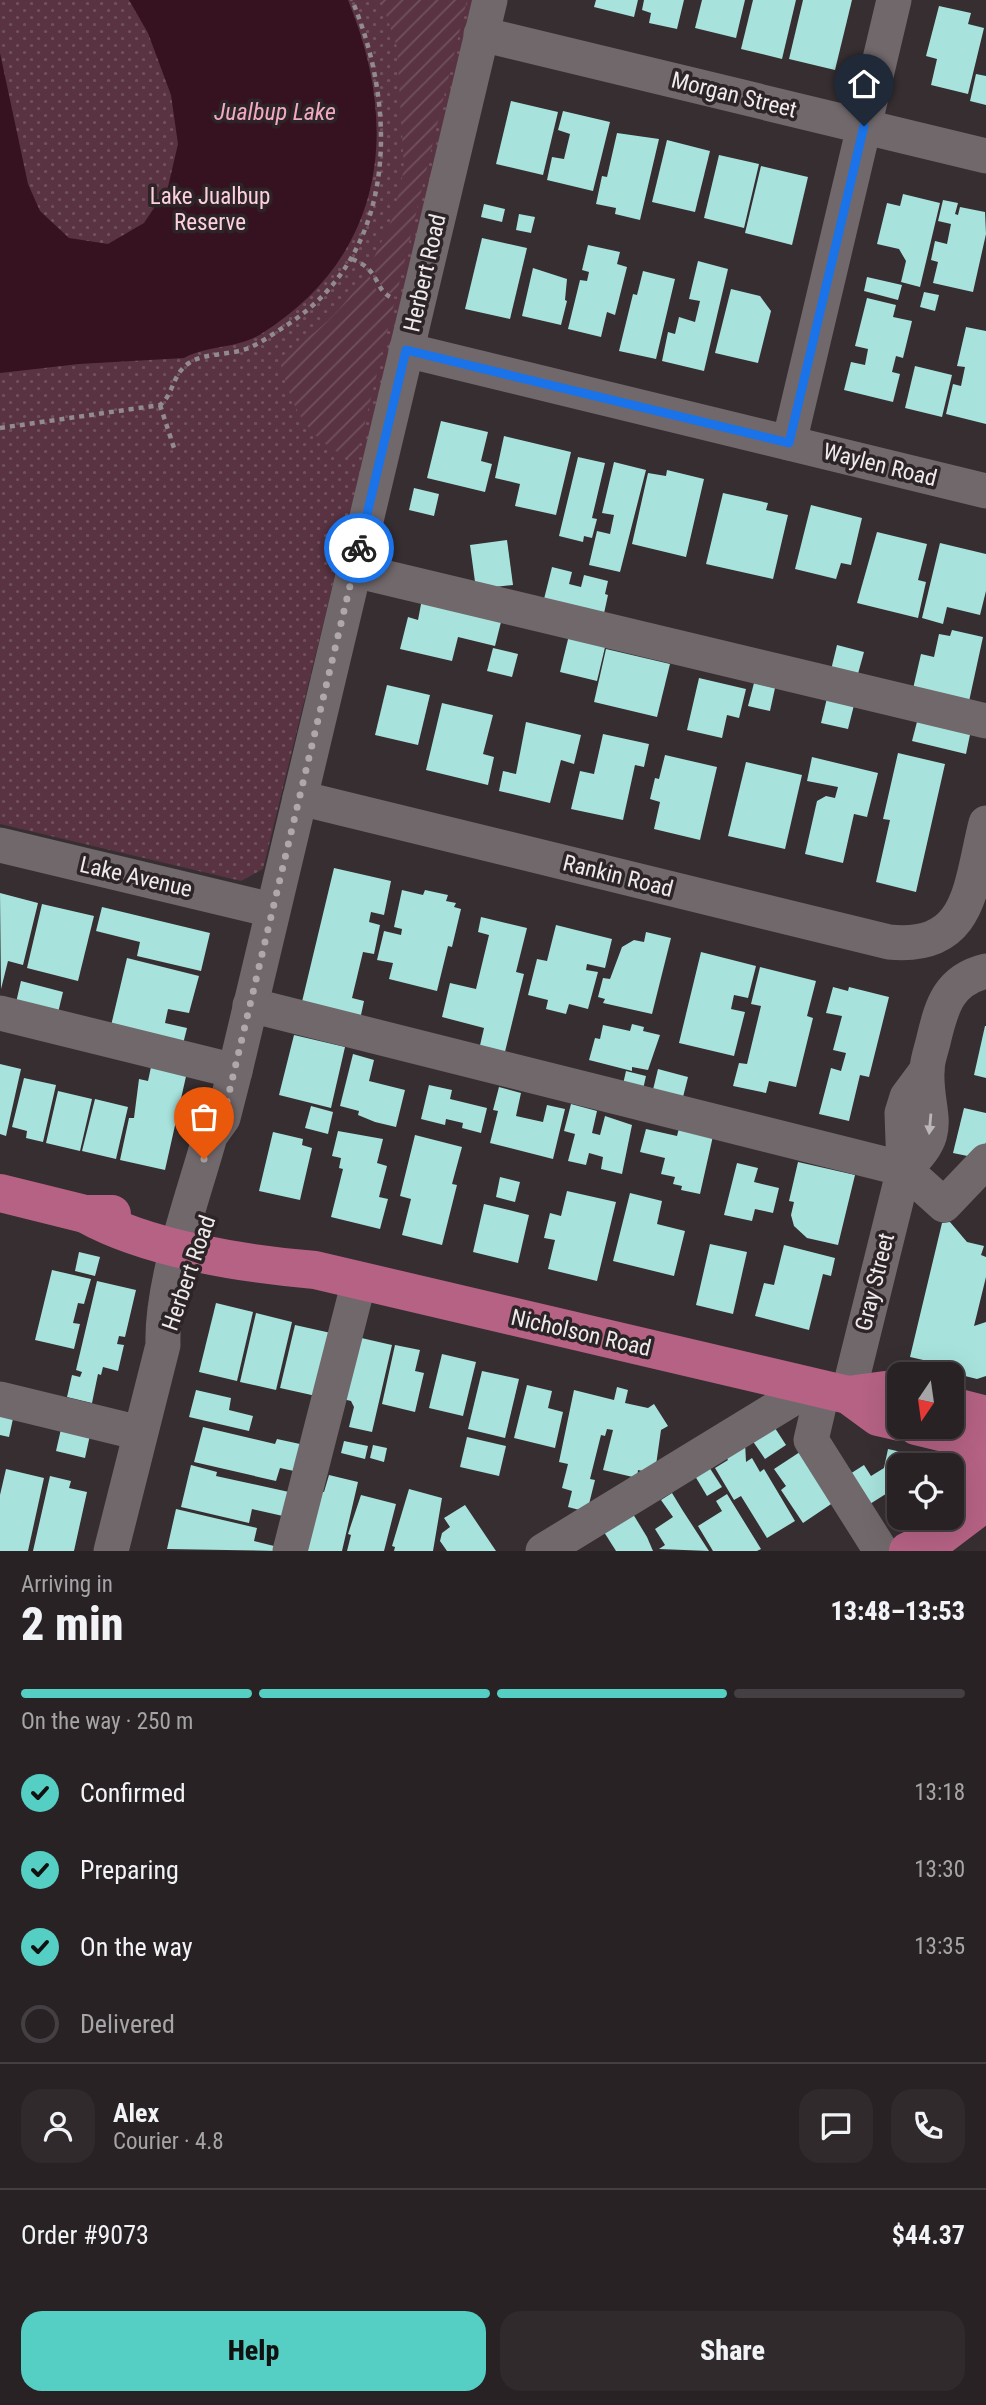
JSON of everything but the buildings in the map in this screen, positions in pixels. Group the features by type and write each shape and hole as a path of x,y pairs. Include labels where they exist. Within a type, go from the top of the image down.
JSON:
{"main road":[{"name":"Nicholson Road","path":"0,1193 85,1214 116,1232 193,1240 260,1265 315,1270 828,1390 887,1391"},
{"name":"Nicholson Road","path":"828,1390 878,1417 887,1419"},
{"path":"964,1409 986,1415"},
{"path":"964,1438 986,1443"},
{"path":"964,1478 986,1462"},
{"path":"908,1551 941,1536 986,1502"},
{"path":"886,1551 903,1530"}],"street":[{"name":"Herbert Road","path":"111,1551 163,1345 178,1321 210,1136 223,1118 490,0"},
{"path":"789,443 894,0"},
{"name":"Morgan Street","path":"481,34 986,156"},
{"name":"Waylen Road","path":"406,350 986,491"},
{"path":"354,570 986,721"},
{"name":"Rankin Road","path":"300,798 889,942 914,945 937,938 957,924 966,905 986,823"},
{"name":"Lake Avenue","path":"0,845 272,909"},
{"name":"Gray Street","path":"881,1551 811,1440 904,1169 920,1155 928,1140 931,1121 927,1070 942,1006 972,977"},
{"path":"250,1005 904,1169 944,1205 986,1161"},
{"path":"0,1013 234,1071"},
{"path":"290,1551 359,1281"},
{"path":"543,1551 828,1390"},
{"path":"0,1399 140,1433"}],"path":[{"path":"0,428 160,405 168,399 174,378 190,362 247,349 290,323 328,292 352,259 374,195 382,145 377,75 369,40 352,0"},
{"path":"352,259 369,267 387,296 417,304"},
{"path":"160,405 174,447"}],"green space":[{"name":"Lake Jualbup Reserve","path":"0,0 476,0 263,869 241,881 0,824"},
{"path":"381,0 467,0 396,297 384,289 371,264 393,217 404,169 397,47"},
{"path":"367,271 378,293 394,304 358,451 355,457 347,458 309,428 294,404 279,358 328,320 349,297"}],"water":[{"name":"Jualbup Lake","path":"129,0 348,0 365,48 374,96 376,142 371,186 357,228 334,267 303,303 252,339 184,358 79,364 0,373 0,53 28,184 40,211 69,238 108,244 144,223 168,187 178,144 171,95 148,33"}],"way so far":[{"path":"204,1159 210,1136 223,1118 359,548"}],"route":[{"path":"359,548 406,350 789,443 864,126"}]}
